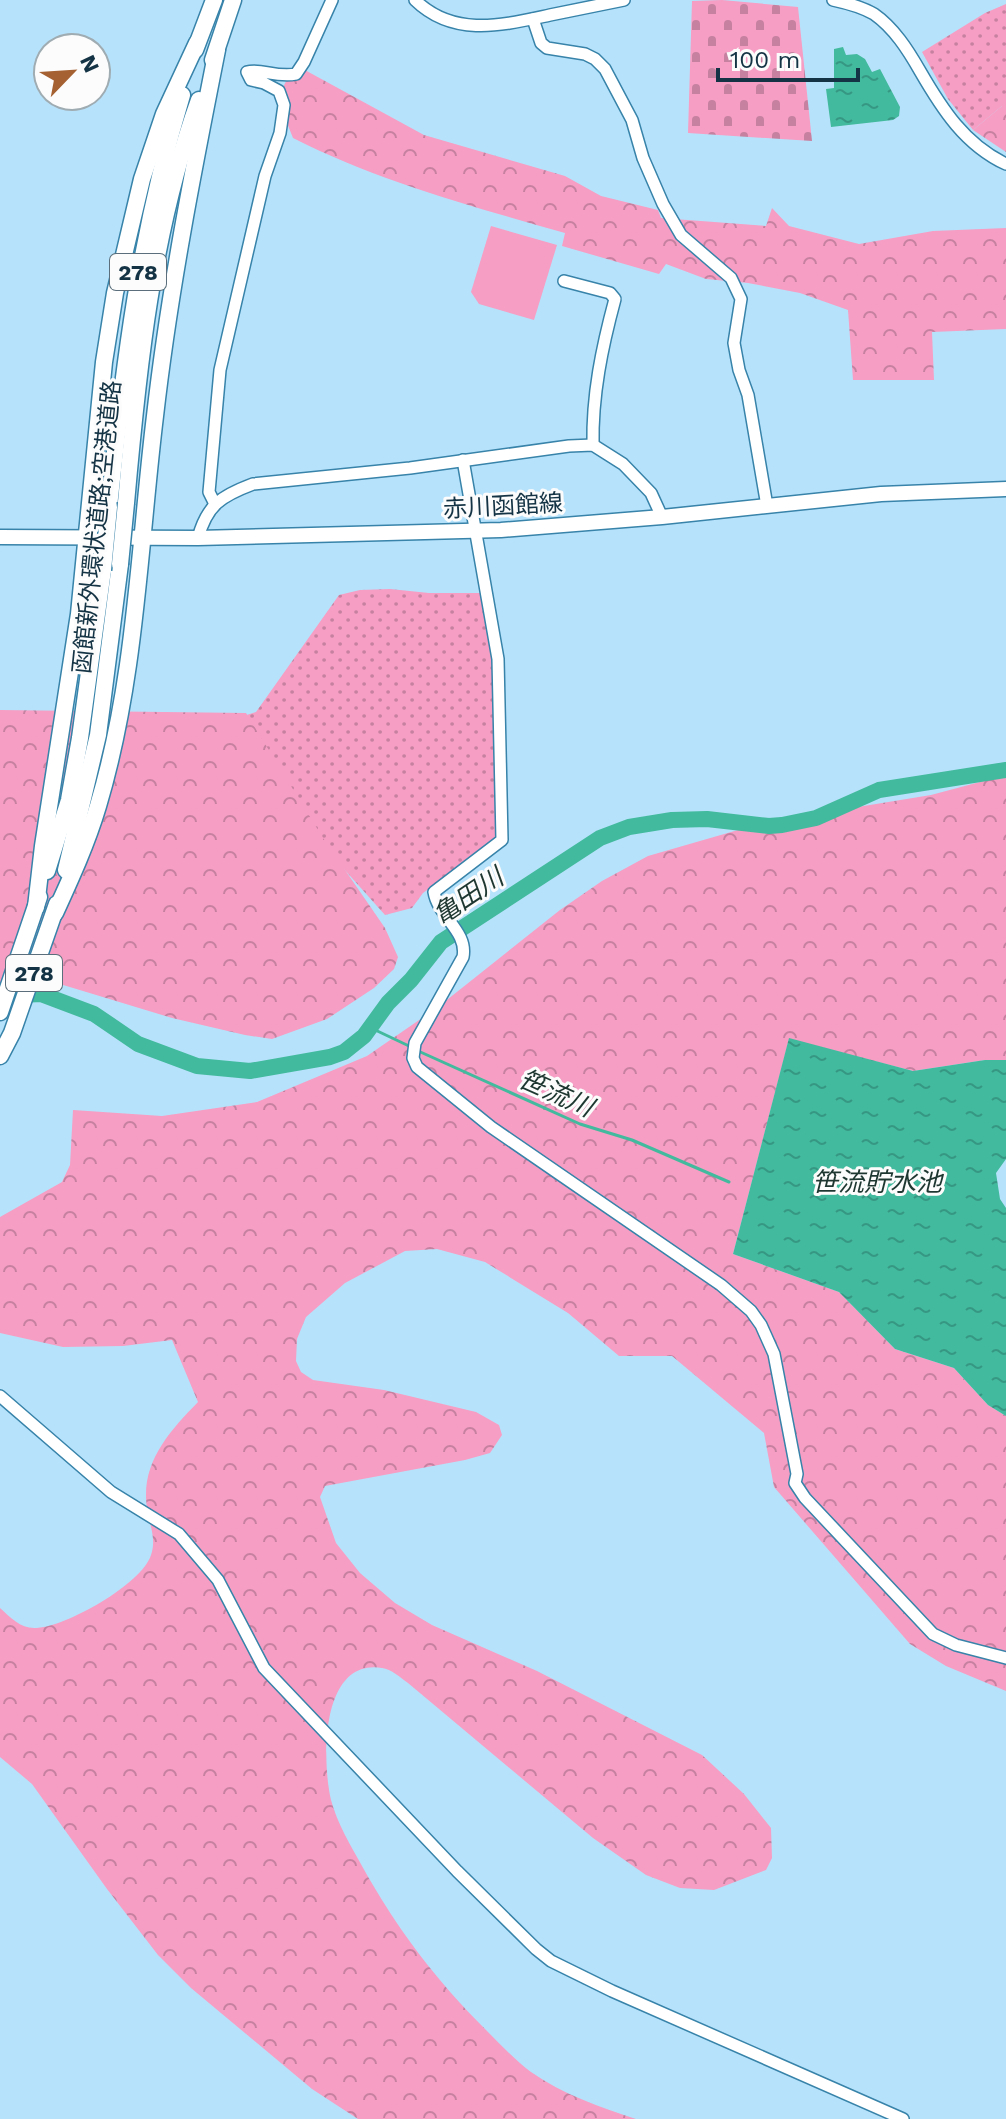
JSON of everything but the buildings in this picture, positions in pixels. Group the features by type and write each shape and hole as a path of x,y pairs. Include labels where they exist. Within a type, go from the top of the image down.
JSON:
{"highway":[{"name":"函館新外環状道路;空港道路","path":"0,1056 12,1033 55,913 98,735 120,564 118,505 124,371 138,273 153,199 197,43 214,0"},
{"name":"函館新外環状道路;空港道路","path":"0,1012 69,800 103,570 118,505 164,221 184,141 233,0"},
{"path":"36,907 88,538 104,362 127,235 164,114 197,43"},
{"path":"55,913 99,804 135,628 155,414 170,311 217,50"}],"main road":[{"name":"赤川函館線","path":"0,537 198,538 475,531 662,517 881,494 1006,489"}],"street":[{"path":"215,504 209,492 220,370 265,176 280,133 284,105 279,91 251,80 247,72 253,70 270,76 296,74 332,0"},
{"path":"415,0 432,14 456,24 476,27 504,25 624,0"},
{"path":"833,0 871,13 885,23 910,54 959,130 976,146 1006,164"},
{"path":"533,19 541,43 547,48 585,54 605,69 632,120 643,158 663,204 681,235 731,278 741,299 734,343 748,395 767,506"},
{"path":"564,281 610,293 615,299 604,341 595,399 593,445"},
{"path":"198,538 207,512 215,504 238,489 268,480 380,471 569,446 593,445 623,464 651,493 662,517"},
{"path":"463,460 498,659 502,840 434,892 436,902 461,937 463,957 414,1048 417,1067 461,1105 737,1298 761,1325 774,1354 794,1458 795,1483 805,1498 933,1634 956,1645 1006,1658"},
{"path":"0,1396 111,1492 179,1534 218,1580 264,1668 457,1871 536,1949 551,1961 612,1991 903,2119"}],"green space":[{"path":"722,0 798,7 812,141 688,133 692,1"},
{"path":"1006,4 1006,106 973,130 948,99 922,52 985,13"},
{"path":"303,69 424,135 565,176 601,196 658,210 661,218 766,226 772,208 789,226 859,244 933,231 1006,228 1006,329 932,332 934,380 853,380 848,310 800,293 706,279 666,264 659,274 562,246 565,233 393,180 293,138 277,98 288,78"},
{"path":"1006,106 1006,152 973,130"},
{"path":"491,226 557,245 534,320 479,304 471,292"},
{"path":"360,590 482,593 493,657 497,839 423,893 412,908 385,915 215,725 256,712 339,595"},
{"path":"0,710 246,713 323,838 385,928 398,957 394,969 374,988 327,1019 272,1039 172,1018 50,981 0,989"},
{"path":"1006,775 1006,1060 985,1060 913,1071 789,1039 733,1254 839,1292 895,1349 954,1368 988,1405 1006,1416 1006,1691 946,1666 910,1644 774,1487 764,1433 672,1356 619,1356 568,1313 485,1262 437,1249 405,1251 345,1283 306,1317 297,1339 296,1361 301,1372 313,1380 384,1390 476,1412 499,1425 502,1435 490,1453 325,1486 320,1497 336,1543 360,1573 395,1603 432,1625 537,1671 702,1755 744,1794 771,1828 772,1858 766,1870 714,1890 680,1888 646,1875 593,1838 399,1676 382,1668 362,1669 347,1679 336,1695 330,1716 326,1762 331,1800 337,1817 375,1889 434,1973 519,2062 568,2093 636,2119 358,2119 312,2089 191,1988 158,1955 32,1784 0,1757 0,1608 26,1627 49,1626 83,1612 119,1591 145,1566 153,1545 146,1497 151,1466 166,1439 198,1402 172,1340 123,1346 63,1347 0,1333 0,1217 62,1182 70,1165 73,1110 162,1116 257,1102 367,1056 438,1007 560,910 602,881 648,856 766,822 931,795"}],"water":[{"path":"843,47 846,55 857,54 865,59 872,72 880,69 900,107 899,116 893,120 831,127 826,89 834,88 834,49"},
{"name":"笹流貯水池","path":"789,1038 913,1071 985,1060 1006,1060 1006,1159 996,1173 1000,1199 1006,1208 1006,1416 988,1405 954,1368 895,1349 839,1292 733,1254"}],"waterway":[{"name":"亀田川","path":"0,1000 41,994 94,1014 138,1044 197,1066 250,1071 330,1057 344,1052 364,1036 441,942 600,838 629,827 672,820 707,819 782,825 816,818 879,790 1006,770"},
{"name":"笹流川","path":"371,1028 409,1046"},
{"name":"笹流川","path":"416,1050 580,1124 632,1140 729,1182"}]}
